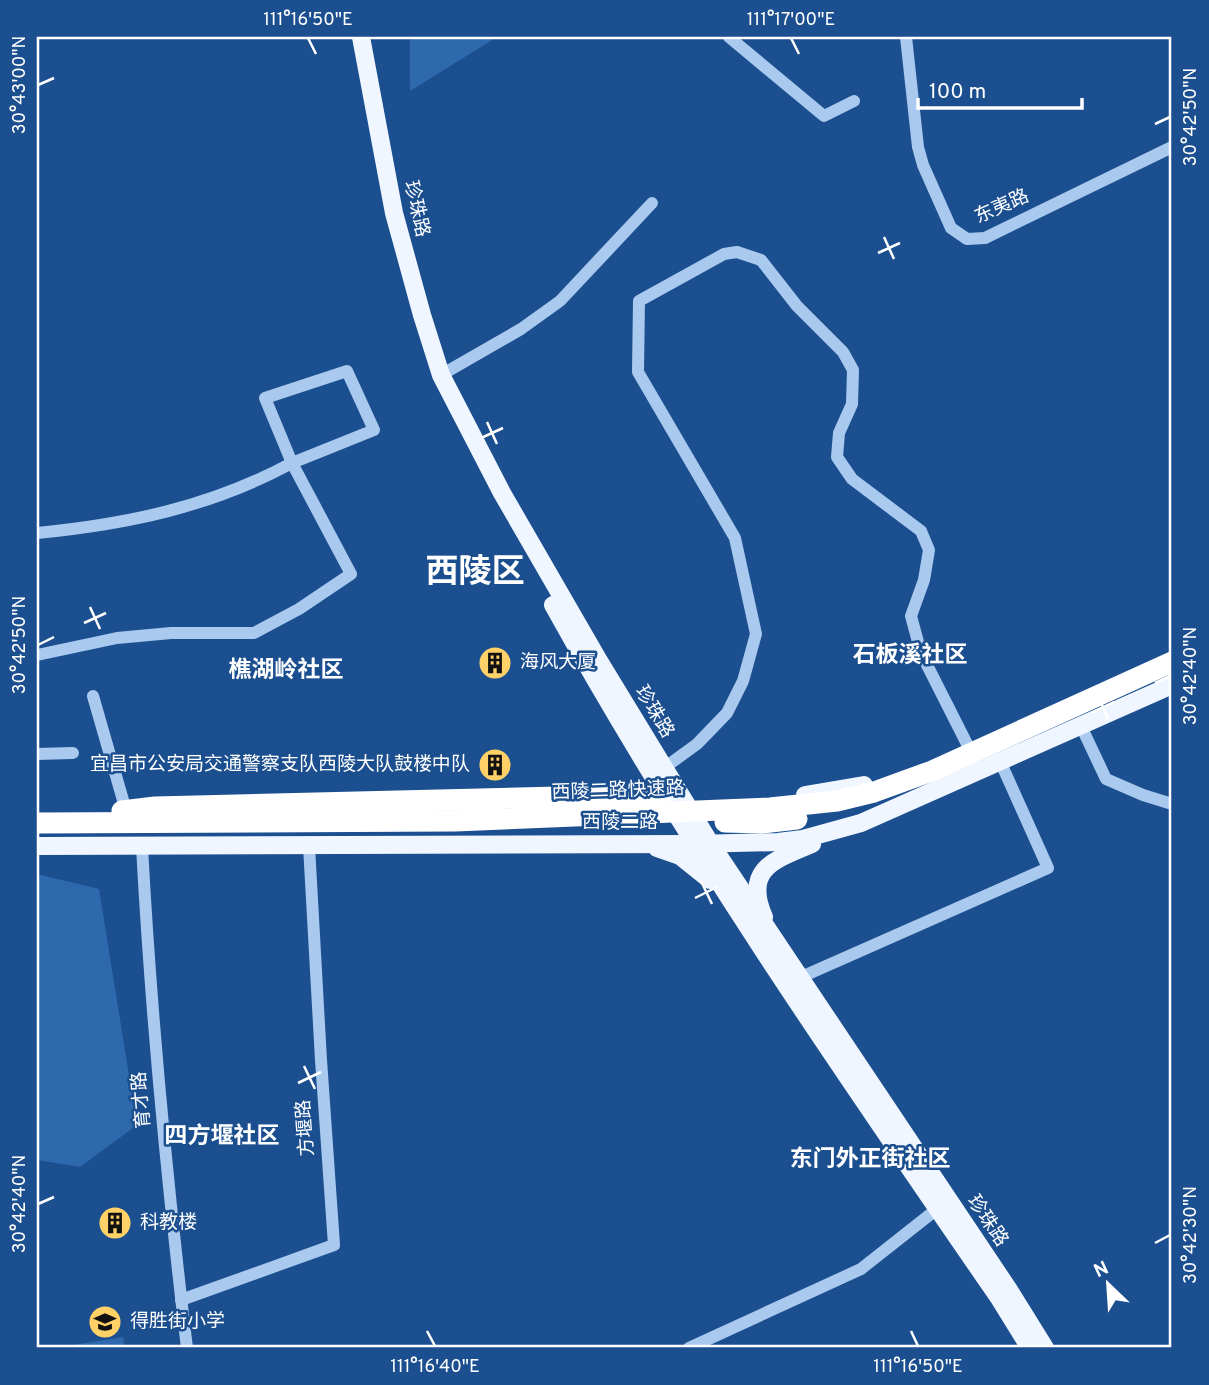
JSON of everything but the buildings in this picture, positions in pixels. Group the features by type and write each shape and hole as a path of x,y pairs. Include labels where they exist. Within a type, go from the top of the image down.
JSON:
{"highway":[{"name":"西陵二路快速路","path":"37,823 455,821 804,805 874,792 932,771 1172,662"},
{"name":"西陵二路快速路","path":"37,837 762,823 790,820 839,813 912,793 1172,677"},
{"path":"93,814 155,807 598,796 735,809"}],"main road":[{"name":"珍珠路","path":"350,37 383,216 412,318 432,380 500,510 588,668 702,843 783,954 1009,1290 1045,1348"},
{"name":"珍珠路","path":"361,37 394,213 422,315 442,375 502,493 599,662 664,768 678,806"},
{"name":"西陵二路","path":"127,812 154,816 678,806 768,801 862,786 916,767 1172,653"},
{"name":"西陵二路","path":"37,846 790,841 860,823 1172,685"},
{"path":"37,815 93,814"},
{"path":"783,954 760,907 757,887 763,869 783,856 860,823"},
{"name":"珍珠路","path":"702,843 727,897 1030,1348"},
{"path":"643,844 680,856 701,871 727,897"}],"street":[{"path":"729,37 824,116 854,101"},
{"name":"东夷路","path":"906,37 918,147 923,165 951,229 967,239 985,237 1172,147"},
{"path":"442,375 522,330 560,301 652,203"},
{"path":"664,768 697,744 727,713 743,681 756,634 735,538 638,372 639,301 724,254 737,252 761,260 797,306 843,352 853,370 852,404 839,433 837,457 852,480 921,531 929,550 924,580 911,616 921,653 967,744"},
{"path":"37,533 113,524 160,514 253,484 292,463 374,430 347,371 265,398 292,463 351,574 299,609 254,633 171,633 117,638 37,655"},
{"path":"93,696 127,812"},
{"path":"1081,726 1106,779 1172,804"},
{"path":"37,754 73,753"},
{"path":"799,978 1048,868 1000,761"},
{"name":"方堰路","path":"181,1300 334,1245 309,846"},
{"name":"育才路","path":"142,847 148,954 187,1348"},
{"path":"689,1348 861,1269 937,1209"}],"shaded area":[{"path":"410,37 497,37 410,91"},
{"path":"37,874 99,889 137,1125 80,1167 37,1160"},
{"path":"123,1337 125,1348 54,1348"}],"place":[{"name":"海风大厦","path":"495,663"},
{"name":"宜昌市公安局交通警察支队西陵大队鼓楼中队","path":"495,765"},
{"name":"科教楼","path":"115,1223"},
{"name":"得胜街小学","path":"105,1322"}],"district":[{"name":"西陵区","path":"475,574"},
{"name":"石板溪社区","path":"910,656"},
{"name":"樵湖岭社区","path":"286,671"},
{"name":"四方堰社区","path":"222,1137"},
{"name":"东门外正街社区","path":"870,1160"}]}
